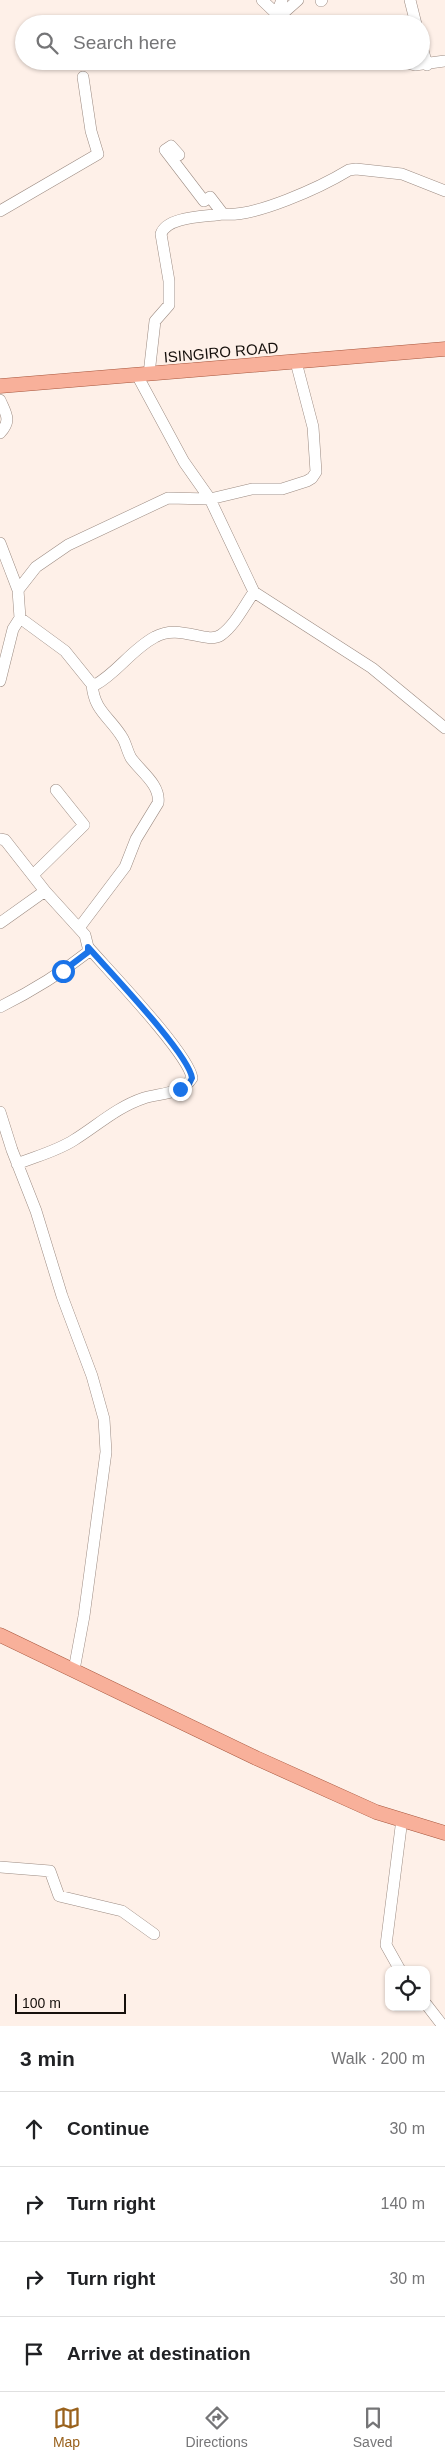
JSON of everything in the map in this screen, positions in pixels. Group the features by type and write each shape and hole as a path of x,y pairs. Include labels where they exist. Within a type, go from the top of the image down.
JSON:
{"main road":[{"name":"ISINGIRO ROAD","path":"0,386 445,349"},
{"path":"0,1635 256,1758 376,1812 445,1834"}],"street":[{"path":"262,0 279,15"},
{"path":"281,15 282,0"},
{"path":"283,15 298,0"},
{"path":"410,0 414,15"},
{"path":"430,64 445,61"},
{"path":"0,211 98,154 91,131 83,78"},
{"path":"179,155 171,146 165,150 204,202 210,197 223,214"},
{"path":"445,191 402,174 356,169 349,170 308,193 249,210 171,222 162,228 160,234 169,281 169,305 154,321 143,374 184,462 210,499 254,592 372,668 445,728"},
{"path":"18,590 36,568 68,545 168,498 210,499 252,489 282,489 296,486 312,478 316,472 314,427 296,362"},
{"path":"0,400 8,420 7,426 0,433"},
{"path":"0,543 18,590 20,618 13,629 0,681"},
{"path":"92,684 97,684 143,644 167,631 213,638 220,636 228,629 254,592"},
{"path":"20,618 65,651 92,684 96,706 121,735 132,759 142,770 159,797 158,803 136,840 125,867 79,928"},
{"path":"33,875 84,825 56,790"},
{"path":"0,839 6,840 45,890 85,935 88,947 88,952 63,971 37,988 0,1007"},
{"path":"0,922 45,890"},
{"path":"17,1164 55,1150 74,1140 118,1109 145,1098 180,1089 189,1084 192,1078 188,1065 171,1042 88,947"},
{"path":"0,1112 17,1164 36,1211 62,1296 97,1393 106,1438 84,1616 74,1670"},
{"path":"398,1966 386,1945 402,1819"},
{"path":"0,1867 50,1871 59,1896 122,1911 154,1934"},
{"path":"430,2010 442,2026"}],"route":[{"path":"63,971 88,952 88,947 171,1042 188,1065 192,1072 192,1078 189,1084 180,1089"}]}
